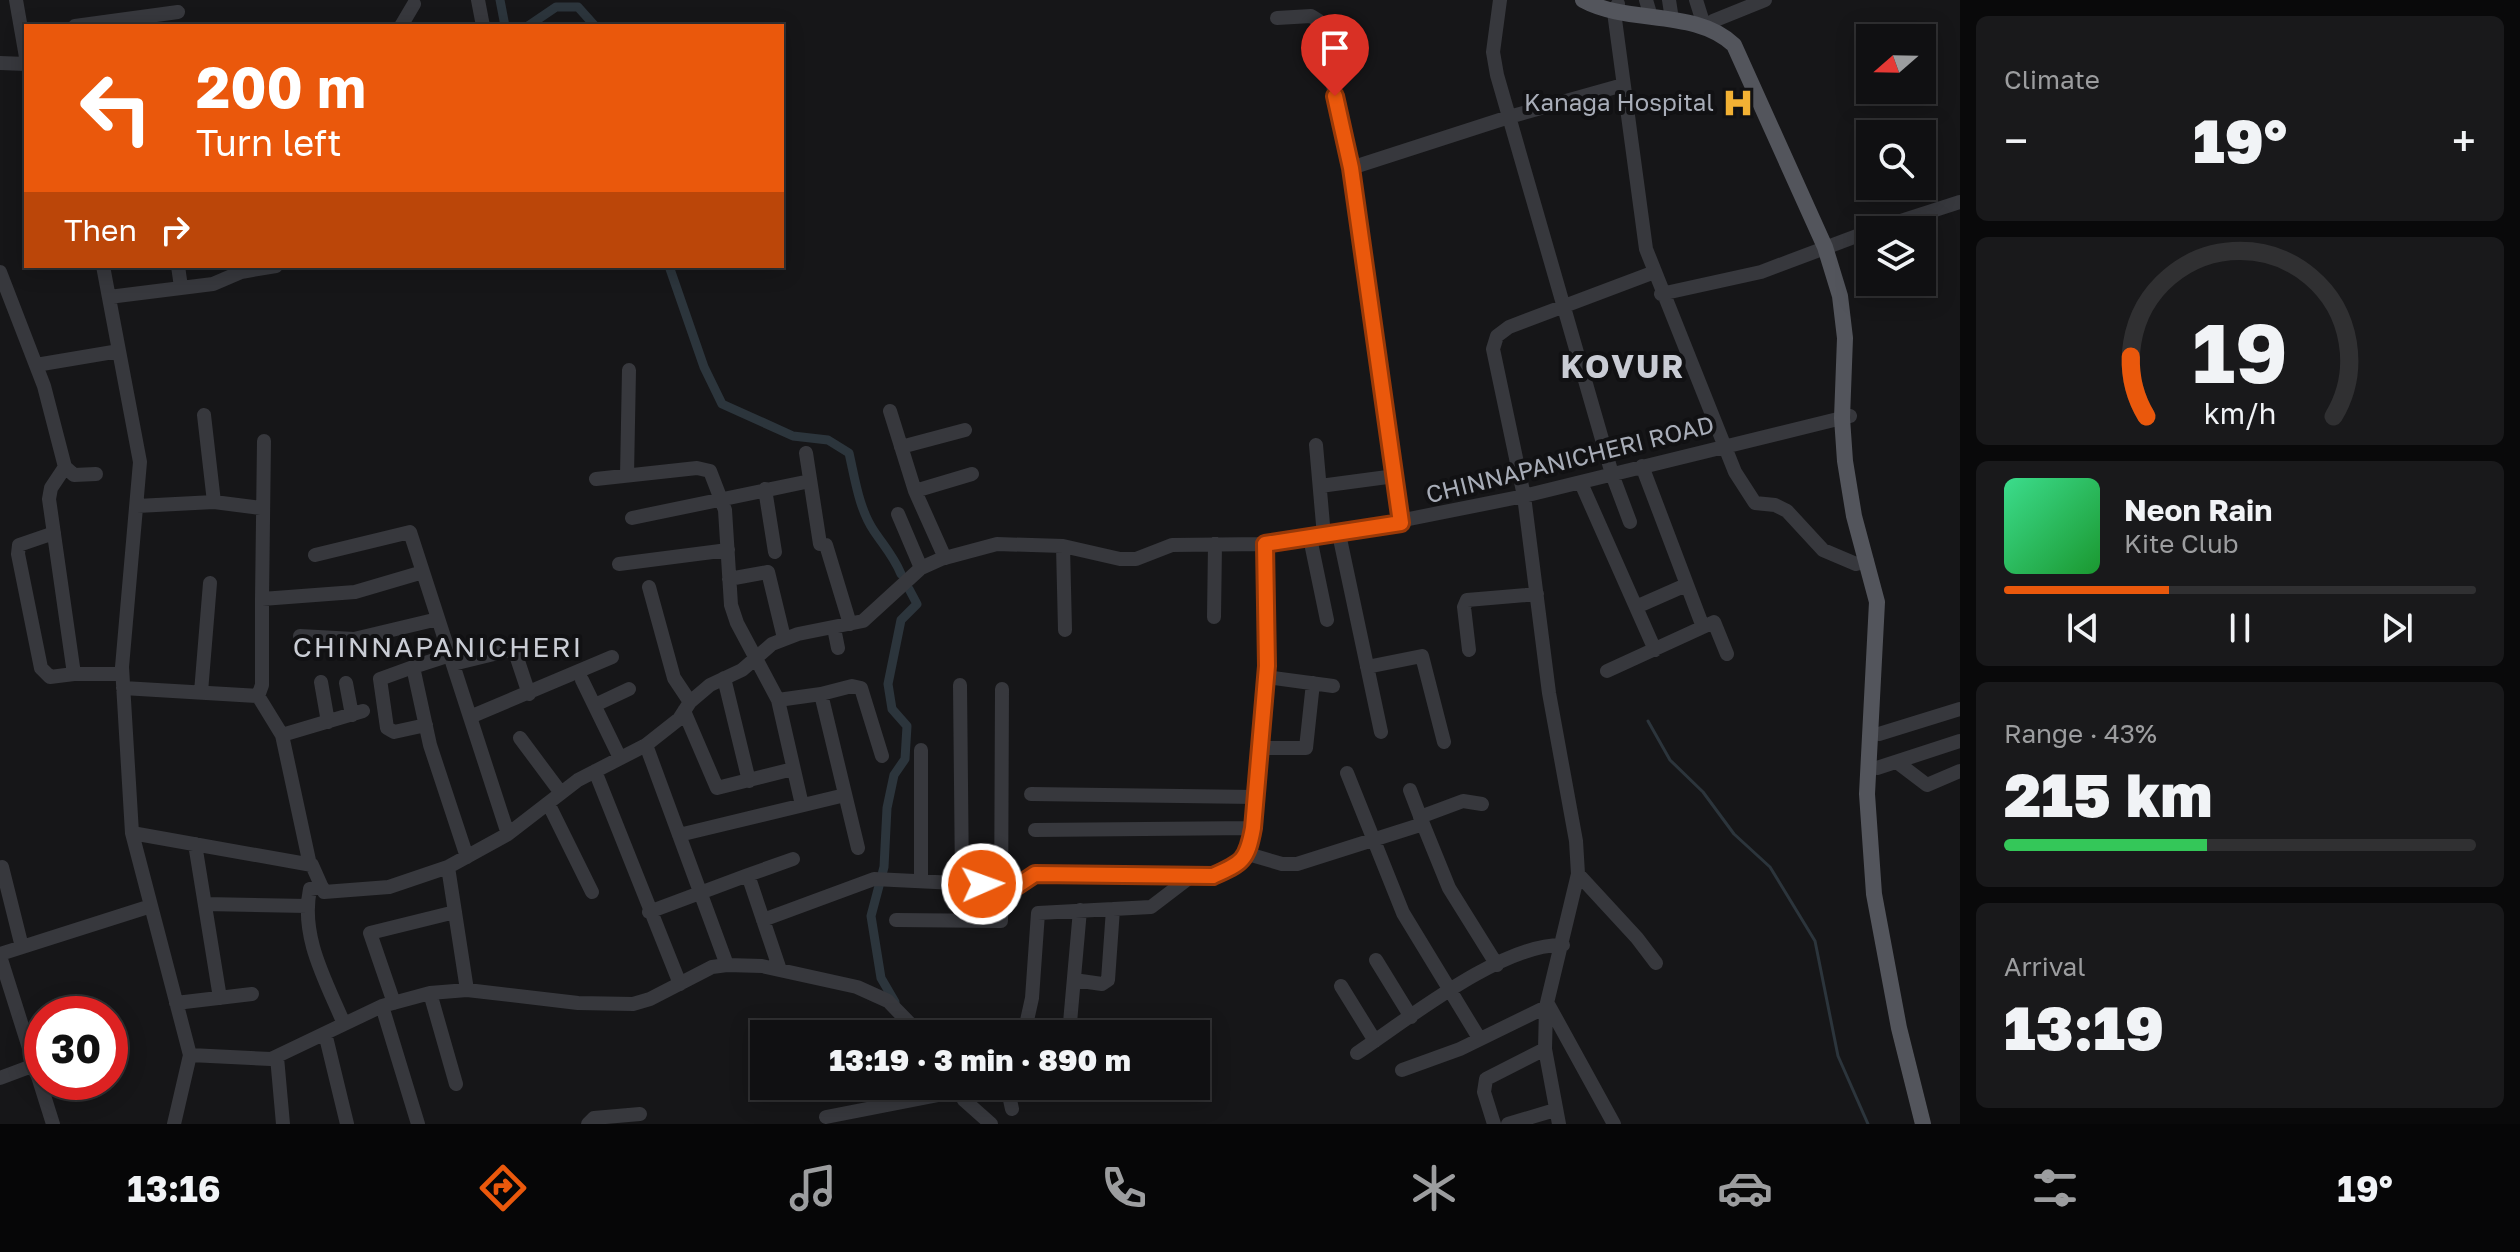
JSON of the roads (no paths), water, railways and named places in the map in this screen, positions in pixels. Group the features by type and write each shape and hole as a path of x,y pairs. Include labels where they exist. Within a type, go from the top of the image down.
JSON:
{"main road":[{"path":"1583,0 1710,29 1734,45 1829,245"},
{"path":"1613,5 1670,7 1707,20 1740,40 1752,59 1829,245 1845,338 1846,417 1854,516 1877,602 1867,794 1873,892 1899,1028 1923,1124"},
{"path":"1846,417 1861,514 1886,608 1877,768 1881,893 1906,1026 1931,1124"}],"street":[{"path":"16,0 24,33"},
{"path":"478,0 483,24"},
{"path":"1500,0 1493,52 1509,117 1612,474 1630,522"},
{"path":"1696,0 1707,20 1761,1"},
{"path":"402,24 414,4"},
{"path":"1613,5 1652,273 1723,445 1755,503 1775,505 1787,511 1818,548 1856,564 1867,561"},
{"path":"90,24 178,12"},
{"path":"1277,18 1311,16 1319,21 1351,168 1401,523"},
{"path":"0,63 24,64"},
{"path":"1351,168 1509,117 1623,85"},
{"path":"1916,216 1960,202"},
{"path":"1661,294 1761,272 1815,254 1856,235"},
{"path":"103,268 140,462 122,681 132,833 190,1055 174,1124"},
{"path":"178,268 181,287"},
{"path":"109,297 213,284 241,272 264,268"},
{"path":"0,272 36,365 65,467 74,475 96,474"},
{"path":"1508,1124 1557,1117 1545,1049 1547,1005 1578,874 1576,841 1549,693 1524,496 1493,349 1497,336 1509,327 1652,273"},
{"path":"0,318 15,312"},
{"path":"36,365 119,351"},
{"path":"627,475 629,370"},
{"path":"890,411 915,491 945,558"},
{"path":"204,415 214,502"},
{"name":"CHINNAPANICHERI ROAD","path":"322,887 324,892 389,887 448,867 467,857 508,834 595,771 646,745 687,706 784,638 863,621 921,568 945,558 997,544 1063,546 1120,559 1136,559 1172,545 1265,544 1324,536 1524,496 1846,417"},
{"path":"901,447 965,430"},
{"path":"258,696 262,685 261,508 264,441"},
{"path":"1316,445 1327,620"},
{"path":"806,453 823,545 850,624"},
{"path":"1642,466 1703,627"},
{"path":"65,467 51,488 54,533 74,674"},
{"path":"596,479 704,469 716,481 722,499 729,579 737,623 778,700 802,805"},
{"path":"915,491 972,474"},
{"path":"1320,486 1395,476"},
{"path":"632,518 810,481"},
{"path":"1581,483 1655,650"},
{"path":"765,489 775,552"},
{"path":"137,506 214,502 261,508"},
{"path":"898,514 921,568"},
{"path":"315,555 408,531 413,536 508,834"},
{"path":"54,533 19,545 18,554 41,668 50,677 74,674 201,692 258,696"},
{"path":"1324,536 1367,667 1381,732"},
{"path":"1214,617 1215,544"},
{"path":"763,920 874,879 1017,886 1035,874 1189,878 1213,876 1239,864 1248,854 1253,828 1266,677 1265,544"},
{"path":"1063,546 1065,630"},
{"path":"619,564 728,550"},
{"path":"262,599 355,592 423,572"},
{"path":"729,579 768,572 784,638"},
{"path":"201,692 210,583"},
{"path":"1636,607 1686,585"},
{"path":"649,587 674,678 714,785 722,789 793,769"},
{"path":"1469,650 1464,607 1467,600 1537,594"},
{"path":"300,636 354,639 438,619"},
{"path":"1607,671 1714,622 1727,654"},
{"path":"834,628 838,648"},
{"path":"426,725 394,732 387,728 380,679 413,667 514,649 529,694"},
{"path":"1367,667 1422,656 1444,742"},
{"path":"470,717 612,657"},
{"path":"413,667 426,725 467,857"},
{"path":"1266,677 1333,686"},
{"path":"724,678 749,781"},
{"path":"582,680 620,758"},
{"path":"321,682 328,722"},
{"path":"282,735 357,713 346,683"},
{"path":"1260,748 1306,748 1313,683"},
{"path":"960,685 962,883"},
{"path":"778,700 852,686 861,688 882,756"},
{"path":"595,705 629,689"},
{"path":"896,920 1001,921 1002,689"},
{"path":"821,694 858,848"},
{"path":"258,696 282,735 310,865 322,887 310,889 307,906 312,946 344,1024"},
{"path":"1879,734 1960,709"},
{"path":"520,738 561,793"},
{"path":"1877,768 1960,741"},
{"path":"646,745 727,965"},
{"path":"921,750 921,881"},
{"path":"1898,763 1927,785 1960,771"},
{"path":"595,771 680,984"},
{"path":"1347,773 1403,913 1479,1038"},
{"path":"1410,790 1449,888 1497,965"},
{"path":"1031,794 1255,797"},
{"path":"679,835 845,795"},
{"path":"1248,854 1288,865 1372,840 1463,801 1482,804"},
{"path":"548,803 592,892"},
{"path":"1035,830 1253,828"},
{"path":"132,833 310,865"},
{"path":"195,844 220,998"},
{"path":"649,912 793,859"},
{"path":"2,867 22,947"},
{"path":"448,867 467,990"},
{"path":"1578,874 1656,963"},
{"path":"748,875 780,970"},
{"path":"1027,1020 1032,998 1038,913 1151,907 1189,878"},
{"path":"205,904 307,906"},
{"path":"24,1038 0,955 151,906"},
{"path":"1074,980 1102,984 1108,980 1113,909"},
{"path":"1070,1020 1080,910"},
{"path":"418,1124 370,933 455,912"},
{"path":"1357,1053 1449,991 1497,965 1537,946 1563,945"},
{"path":"1376,960 1411,1017"},
{"path":"190,1055 271,1059 388,1004 430,993 467,990 578,1003 633,1004 712,967 727,965 762,966 857,987 888,1001 906,1020"},
{"path":"1341,986 1375,1041"},
{"path":"430,993 456,1084"},
{"path":"176,1003 252,994"},
{"path":"1402,1070 1547,1005"},
{"path":"1547,1005 1614,1124"},
{"path":"325,1033 347,1124"},
{"path":"1494,1124 1484,1092 1486,1079 1545,1049"},
{"path":"277,1057 283,1124"},
{"path":"0,1078 24,1069"},
{"path":"44,1100 53,1124"},
{"path":"826,1117 903,1100"},
{"path":"968,1100 991,1124"},
{"path":"1010,1100 1012,1109"},
{"path":"588,1124 594,1118 640,1114"}],"waterway":[{"path":"500,0 505,24"},
{"path":"531,24 556,7 578,7 593,24"},
{"path":"670,268 704,367 722,404 793,436 828,440 849,453 865,513 901,574"},
{"path":"895,1002 881,978 871,916 884,867 887,808 894,775 905,759 907,726 892,709 888,684 901,620 917,604 909,589"},
{"path":"1648,721 1670,760 1703,792 1734,834 1770,867 1815,941 1838,1056 1868,1124"}],"place":[{"name":"Kanaga Hospital","path":"1738,103"}],"district":[{"name":"KOVUR","path":"1623,367"},
{"name":"CHINNAPANICHERI","path":"438,647"}]}
